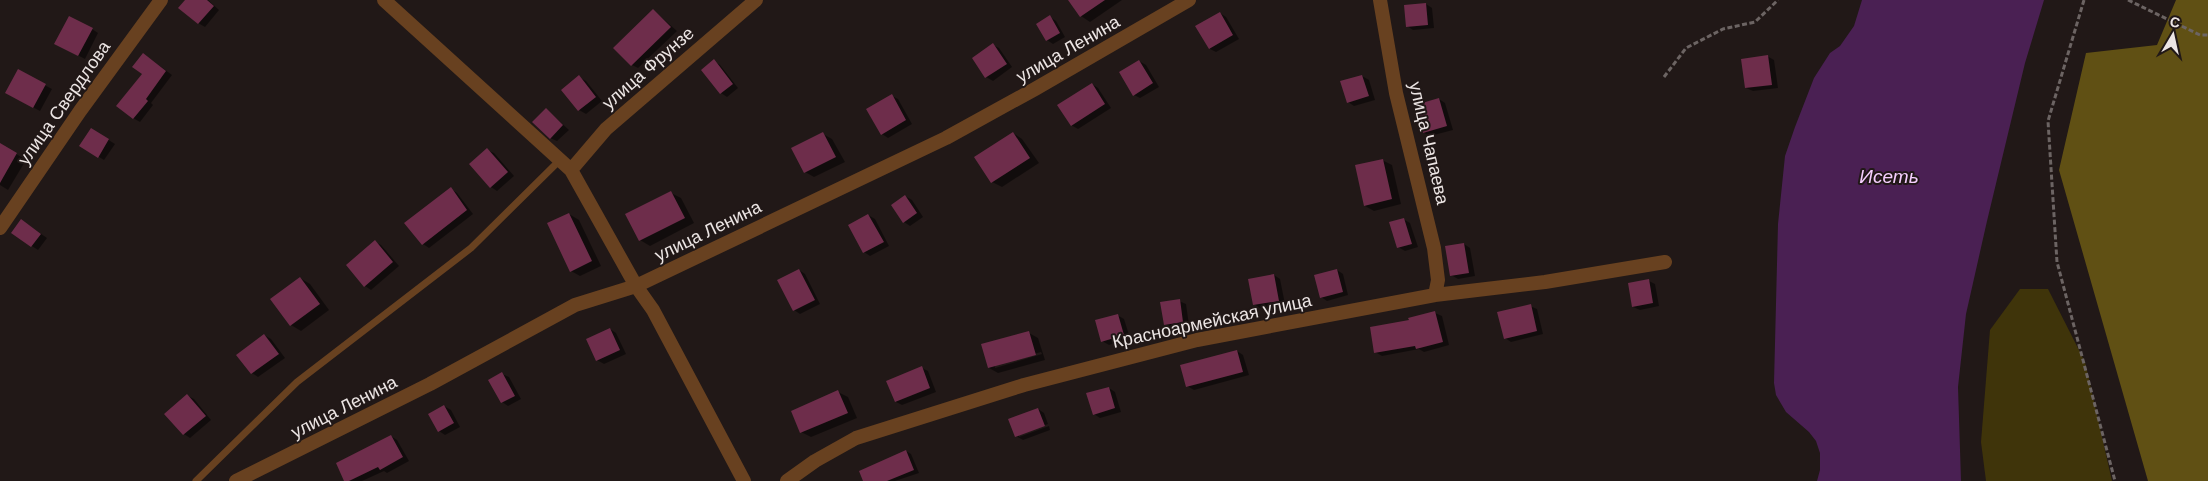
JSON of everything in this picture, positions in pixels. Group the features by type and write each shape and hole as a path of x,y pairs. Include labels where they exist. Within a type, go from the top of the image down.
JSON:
{"street":[{"name":"улица Свердлова","path":"0,228 80,111 161,0"},
{"path":"384,0 571,170 636,286 653,310 744,481"},
{"name":"улица Фрунзе","path":"571,170 606,129 756,0"},
{"name":"улица Ленина","path":"236,481 430,384 575,305 636,286 946,138 1189,0"},
{"name":"улица Чапаева","path":"1380,0 1396,93 1434,248 1438,280 1435,295"},
{"name":"Красноармейская улица","path":"787,481 815,461 856,438 1024,385 1197,340 1435,295 1545,282 1665,262"}],"lane":[{"path":"196,481 297,382 471,248 560,160"}],"path":[{"path":"1664,77 1686,48 1723,29 1754,22 1778,0"},
{"path":"2084,0 2048,120 2057,262 2115,481"},
{"path":"2128,0 2200,35 2208,35"}],"shaded area":[{"path":"2176,0 2208,0 2208,481 2148,481 2059,170 2086,53 2157,45"},
{"path":"2020,289 2048,289 2085,362 2112,481 1986,481 1981,442 1990,330"}],"water":[{"name":"Исеть","path":"1862,0 2044,0 2025,63 1966,314 1958,387 1961,481 1817,481 1820,470 1820,453 1816,441 1809,432 1786,412 1776,395 1774,383 1778,224 1785,156 1814,78 1830,53 1840,46 1854,26"}],"building":[{"path":"185,0 207,0 214,6 198,24 178,8"},
{"path":"1068,0 1105,0 1080,17"},
{"path":"1426,3 1428,25 1406,27 1404,5"},
{"path":"653,9 671,27 631,66 613,48"},
{"path":"1220,12 1233,35 1209,49 1195,26"},
{"path":"1050,15 1060,33 1046,41 1036,24"},
{"path":"69,16 93,28 78,56 54,44"},
{"path":"993,43 1007,64 985,78 972,58"},
{"path":"143,53 166,71 146,99 148,101 133,119 116,106 142,74 132,67"},
{"path":"1768,55 1772,85 1745,88 1741,59"},
{"path":"714,59 733,84 720,94 701,70"},
{"path":"1139,60 1153,83 1133,96 1119,72"},
{"path":"18,69 46,84 33,108 5,93"},
{"path":"579,75 596,97 578,111 561,90"},
{"path":"1362,75 1369,96 1347,103 1340,81"},
{"path":"1092,83 1105,104 1071,126 1057,105"},
{"path":"892,94 906,120 881,135 866,109"},
{"path":"1439,98 1447,126 1423,133 1415,105"},
{"path":"546,108 563,125 550,139 532,122"},
{"path":"91,128 109,139 98,158 79,146"},
{"path":"823,132 836,157 804,173 791,148"},
{"path":"1013,132 1030,158 991,183 974,157"},
{"path":"0,143 17,153 0,183"},
{"path":"487,148 508,172 490,188 469,164"},
{"path":"1383,159 1392,199 1364,206 1355,165"},
{"path":"451,187 467,210 422,245 404,223"},
{"path":"671,191 685,218 639,241 625,214"},
{"path":"905,195 917,213 903,223 891,205"},
{"path":"569,213 592,261 570,272 547,223"},
{"path":"868,214 884,242 863,253 848,225"},
{"path":"1404,218 1412,244 1397,248 1389,222"},
{"path":"21,219 41,234 31,247 11,233"},
{"path":"375,240 393,262 364,287 346,265"},
{"path":"1464,243 1469,273 1450,276 1445,246"},
{"path":"799,269 815,300 793,311 777,280"},
{"path":"1337,269 1343,292 1320,298 1314,275"},
{"path":"1274,274 1279,301 1253,305 1248,279"},
{"path":"300,277 320,304 290,326 270,299"},
{"path":"1649,279 1653,303 1632,307 1628,283"},
{"path":"1180,299 1183,322 1164,325 1160,302"},
{"path":"1531,304 1537,331 1504,339 1497,312"},
{"path":"1435,311 1443,342 1416,349 1415,346 1374,353 1370,327 1409,320 1408,318"},
{"path":"1118,314 1124,335 1101,342 1095,320"},
{"path":"610,328 620,350 596,361 586,339"},
{"path":"1029,331 1036,355 988,368 981,344"},
{"path":"264,334 279,354 251,374 236,355"},
{"path":"1237,350 1243,372 1186,387 1180,365"},
{"path":"922,366 930,388 895,402 886,381"},
{"path":"502,372 515,396 501,403 488,380"},
{"path":"1109,387 1115,408 1093,415 1086,393"},
{"path":"838,390 848,413 800,433 791,411"},
{"path":"187,394 206,416 183,435 164,414"},
{"path":"444,405 454,423 438,432 428,414"},
{"path":"1038,408 1045,426 1015,437 1008,419"},
{"path":"391,435 403,457 380,470 378,467 349,481 344,481 336,463"},
{"path":"906,450 914,470 887,481 863,481 859,471"}]}
